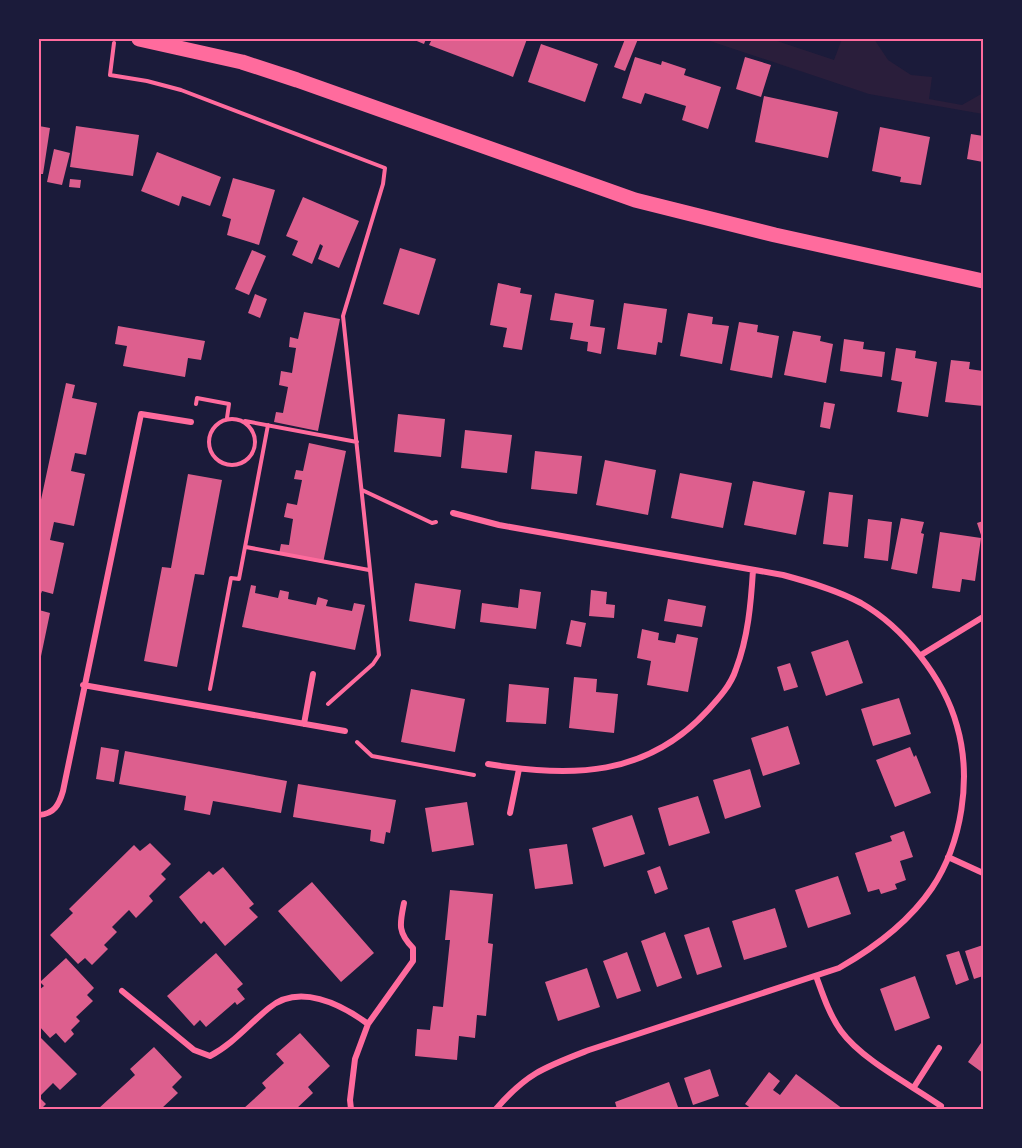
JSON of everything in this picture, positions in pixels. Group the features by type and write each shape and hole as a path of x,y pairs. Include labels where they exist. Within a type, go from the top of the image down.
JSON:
{"main road":[{"path":"139,39 242,62 635,200 787,238 983,281"}],"street":[{"path":"39,815 54,811 60,801 141,414 191,423"},
{"path":"453,513 499,525 753,570 807,582 860,603 885,620 921,655 945,697 957,725 962,756 961,811 948,857 932,888 887,936 839,968 548,1065 522,1083 496,1109"},
{"path":"488,764 519,769 583,772 627,762 652,753 677,740 721,696 736,671 751,607 753,570"},
{"path":"921,655 983,617"},
{"path":"304,724 313,675"},
{"path":"83,685 345,731"},
{"path":"510,813 519,769"},
{"path":"948,857 983,873"},
{"path":"351,1109 355,1059 368,1024 413,961 413,948 403,938 400,925 404,903"},
{"path":"816,976 826,1004 842,1032 863,1054 941,1106"},
{"path":"122,990 194,1050 210,1056 225,1048 271,1006 294,997 322,999 347,1009 368,1024"},
{"path":"914,1087 939,1048"}],"path":[{"path":"115,39 110,75 181,90 385,168 383,184 343,316 378,655 373,664 304,724"},
{"path":"191,423 197,398 229,404 227,418 214,428 209,442 214,456 226,465 234,465 248,460 255,446 253,431 241,421"},
{"path":"227,418 357,442"},
{"path":"207,707 231,578 239,579 246,547 268,425"},
{"path":"362,490 432,523 453,513"},
{"path":"246,547 369,570"},
{"path":"345,731 372,756 485,777 488,764"}],"shaded area":[{"path":"704,39 771,39 834,60 842,39 874,39 888,60 911,75 932,77 929,99 962,105 983,93 983,114 869,94"}],"building":[{"path":"412,39 426,39 424,44"},
{"path":"432,39 527,39 513,77 429,45"},
{"path":"625,39 638,39 625,71 614,67"},
{"path":"541,44 598,64 585,102 528,82"},
{"path":"635,57 661,65 662,61 686,69 684,75 721,87 708,129 682,120 686,106 645,93 641,104 622,98"},
{"path":"745,57 771,65 761,97 736,89"},
{"path":"764,96 838,112 828,158 755,142"},
{"path":"39,126 50,128 43,174 39,174"},
{"path":"76,126 139,135 133,176 70,167"},
{"path":"880,127 930,137 921,185 900,182 901,177 872,171"},
{"path":"971,134 983,136 983,162 967,159"},
{"path":"54,149 70,153 62,185 47,182"},
{"path":"157,152 221,177 210,206 182,196 179,206 141,191"},
{"path":"233,178 275,190 259,245 227,235 231,219 222,216"},
{"path":"70,179 81,180 80,188 69,187"},
{"path":"303,197 359,221 339,268 318,259 323,246 320,244 312,264 292,255 298,241 286,236"},
{"path":"400,248 436,259 419,315 383,304"},
{"path":"252,250 266,256 249,295 235,289"},
{"path":"498,283 521,288 520,293 532,295 522,350 503,347 507,328 490,325"},
{"path":"555,293 594,300 590,326 605,328 601,354 587,351 588,342 570,339 573,323 550,320"},
{"path":"255,294 267,299 260,318 248,313"},
{"path":"624,303 667,309 662,343 658,342 656,355 617,349"},
{"path":"304,312 340,319 318,431 274,422 276,412 283,413 288,387 279,385 281,371 292,373 296,348 289,347 290,337 298,339"},
{"path":"688,313 713,317 712,324 729,326 722,364 680,356"},
{"path":"739,322 758,325 757,332 779,336 772,378 730,370"},
{"path":"118,326 205,341 201,360 188,358 185,377 123,366 127,346 115,344"},
{"path":"793,331 821,336 820,341 833,344 826,383 784,375"},
{"path":"844,339 864,342 863,349 885,352 882,377 840,371"},
{"path":"896,348 916,351 915,358 937,362 928,417 897,412 902,382 891,380"},
{"path":"951,360 970,362 969,369 983,371 983,406 945,402"},
{"path":"66,383 75,385 72,398 97,403 86,455 75,453 71,471 85,474 74,526 54,522 50,540 64,543 53,594 42,591 39,599 39,509"},
{"path":"824,402 835,404 830,429 820,427"},
{"path":"398,414 445,419 441,457 394,452"},
{"path":"465,430 512,435 507,473 461,468"},
{"path":"309,443 346,451 323,563 279,554 281,544 289,545 293,519 284,517 287,503 297,505 302,480 294,479 296,470 303,471"},
{"path":"535,451 582,456 577,494 531,489"},
{"path":"605,460 656,470 648,515 596,505"},
{"path":"680,473 732,483 723,528 671,518"},
{"path":"188,474 222,480 204,575 195,574 177,667 144,661 162,567 171,568"},
{"path":"753,481 805,491 796,535 744,525"},
{"path":"829,492 853,495 848,547 823,544"},
{"path":"901,518 924,522 917,574 891,569"},
{"path":"868,519 892,522 888,561 864,558"},
{"path":"983,521 983,541 977,523"},
{"path":"940,532 981,538 975,581 962,579 960,592 932,588"},
{"path":"415,583 461,590 455,629 409,621"},
{"path":"251,585 256,586 255,593 278,598 280,590 289,592 288,599 316,605 318,597 328,600 326,606 352,611 354,603 365,605 355,650 242,627"},
{"path":"520,589 541,592 536,629 480,622 482,603 518,608"},
{"path":"591,590 607,592 606,604 615,605 614,618 589,616"},
{"path":"668,599 706,606 702,627 664,621"},
{"path":"39,610 50,613 40,661 39,661"},
{"path":"571,620 586,623 581,647 566,644"},
{"path":"642,629 659,633 658,640 675,643 677,634 698,638 688,692 647,685 651,661 637,658"},
{"path":"848,640 863,683 826,696 811,652"},
{"path":"790,663 798,687 784,691 777,667"},
{"path":"574,677 597,679 596,692 618,694 614,733 569,728"},
{"path":"509,684 549,688 546,724 506,722"},
{"path":"411,689 465,699 455,752 401,742"},
{"path":"899,698 911,734 873,746 861,709"},
{"path":"788,726 800,764 763,776 751,738"},
{"path":"101,747 119,750 114,782 96,779"},
{"path":"910,747 914,757 916,755 931,793 895,807 876,760"},
{"path":"125,751 287,781 281,813 213,801 210,815 184,810 186,796 119,784"},
{"path":"750,769 761,807 725,819 713,780"},
{"path":"298,784 396,800 390,833 386,832 384,844 370,841 371,830 293,817"},
{"path":"698,796 710,833 669,846 658,808"},
{"path":"467,802 474,845 432,852 425,808"},
{"path":"632,815 645,854 604,867 592,828"},
{"path":"904,831 913,857 900,861 906,880 895,884 897,889 881,894 879,889 868,892 855,853 892,841 890,836"},
{"path":"150,843 171,864 161,874 166,879 149,896 153,901 136,918 129,910 112,927 117,932 104,945 108,949 92,965 85,958 78,964 50,935 73,913 69,909 134,845 140,851"},
{"path":"567,844 573,884 535,889 529,849"},
{"path":"660,866 668,889 655,894 647,871"},
{"path":"223,867 254,904 249,908 258,917 225,946 204,921 201,924 179,897 209,871 213,875"},
{"path":"838,876 851,914 808,928 795,890"},
{"path":"312,882 374,953 341,982 278,911"},
{"path":"450,890 493,894 488,943 493,944 486,1016 477,1015 475,1038 459,1036 457,1060 415,1056 417,1029 430,1030 433,1006 443,1007 450,940 445,940"},
{"path":"775,908 787,947 744,960 732,921"},
{"path":"709,927 722,967 697,975 684,935"},
{"path":"665,932 682,978 657,987 641,941"},
{"path":"983,945 983,976 974,979 965,951"},
{"path":"959,951 969,980 956,985 946,955"},
{"path":"627,952 641,991 617,999 603,961"},
{"path":"216,953 243,984 237,989 245,999 237,1005 235,1002 206,1027 200,1020 194,1026 167,996"},
{"path":"66,958 94,988 87,995 93,1001 76,1017 80,1021 71,1030 74,1034 65,1043 56,1033 50,1038 39,1026 39,990 44,986 40,982"},
{"path":"587,968 600,1007 558,1021 545,982"},
{"path":"915,976 930,1018 895,1031 880,989"},
{"path":"300,1033 330,1066 308,1087 313,1093 296,1109 243,1109 266,1088 262,1083 284,1063 276,1054"},
{"path":"39,1036 77,1074 60,1090 53,1083 39,1097"},
{"path":"983,1040 983,1073 968,1062"},
{"path":"154,1047 182,1077 172,1087 178,1093 161,1109 98,1109 135,1075 130,1069"},
{"path":"710,1069 719,1096 693,1105 684,1078"},
{"path":"769,1072 780,1081 773,1090 780,1095 796,1074 843,1109 774,1109 772,1107 752,1109 745,1104"},
{"path":"669,1082 678,1107 674,1109 617,1109 615,1102"},
{"path":"39,1097 46,1104 41,1109 39,1109"}]}
